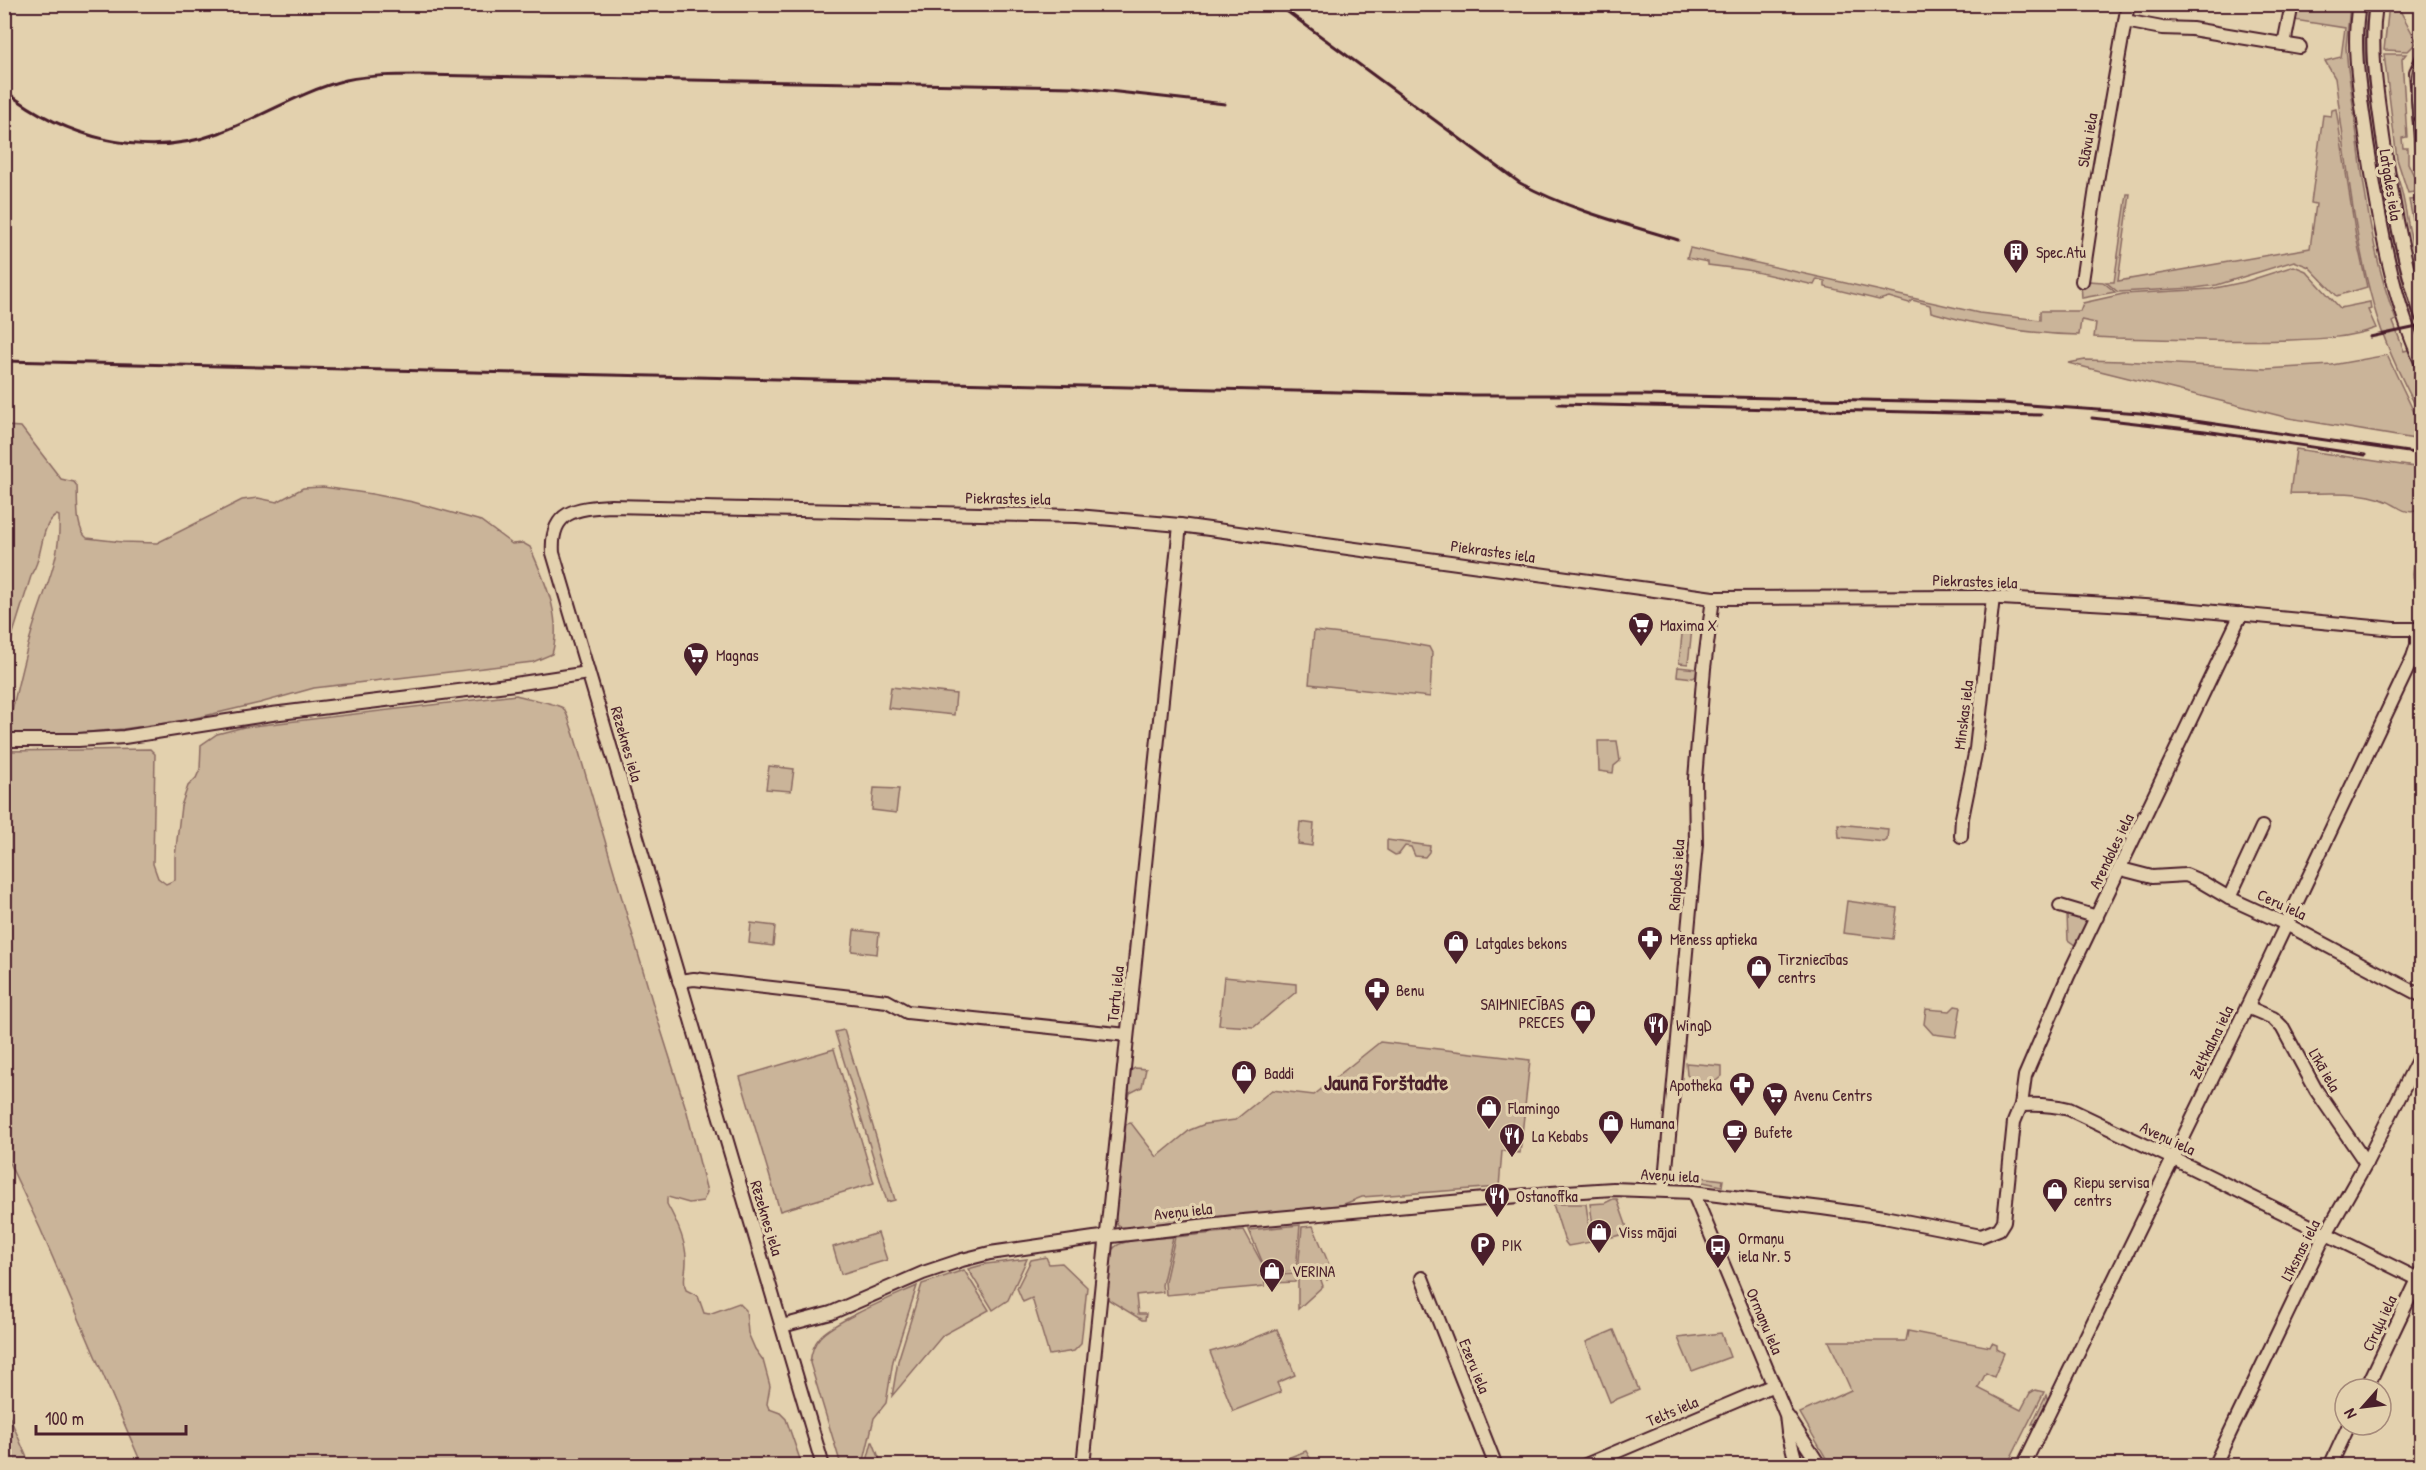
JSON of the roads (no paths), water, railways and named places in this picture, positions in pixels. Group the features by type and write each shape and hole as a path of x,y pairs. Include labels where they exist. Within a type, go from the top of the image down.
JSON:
{"street":[{"name":"Slāvu iela","path":"2082,281 2128,4"},
{"path":"2284,44 2292,4"},
{"name":"Latgales iela","path":"2359,4 2356,67 2380,226 2397,299 2421,364"},
{"name":"Latgales iela","path":"2376,4 2373,60 2385,152 2397,224 2421,317"},
{"path":"2125,21 2162,28 2192,29 2300,47"},
{"path":"2421,58 2416,72 2421,152"},
{"name":"Piekrastes iela","path":"561,518 570,512 590,507 611,506 1074,516 1180,525 1713,598 1993,597 2419,629"},
{"name":"Rēzeknes iela","path":"561,518 554,528 553,553 823,1466"},
{"name":"Tartu iela","path":"1083,1466 1180,525"},
{"name":"Minskas iela","path":"1961,836 1962,818 1977,738 1993,597"},
{"name":"Raipoles iela","path":"1664,1190 1696,844 1695,779 1704,668 1713,598"},
{"name":"Arendoles iela","path":"2021,1105 2025,1076 2068,976 2241,614"},
{"name":"Zeltkalna iela","path":"2023,1466 2247,1007 2413,657 2419,629"},
{"path":"4,740 78,740 124,737 272,714 504,686 588,673"},
{"path":"2229,898 2262,827"},
{"name":"Ceru iela","path":"2121,869 2152,877 2186,875 2286,924 2421,996"},
{"path":"2060,906 2097,917"},
{"path":"679,981 694,979 888,1001 907,1012 1127,1035"},
{"name":"Līkā iela","path":"2247,1007 2273,1018 2282,1027 2316,1090 2366,1163"},
{"name":"Līksnas iela","path":"2214,1466 2326,1234 2366,1163 2421,1056"},
{"name":"Aveņu iela","path":"782,1326 831,1313 923,1273 990,1253 1253,1220 1551,1192 1613,1189 1693,1192 1884,1217 1981,1236 1999,1229 2004,1221 2014,1122 2021,1105 2052,1105 2069,1109 2420,1277"},
{"name":"Ormaņu iela","path":"1693,1192 1786,1415 1797,1466"},
{"name":"Cīruļu iela","path":"2372,1377 2420,1277"},
{"name":"Ezeru iela","path":"1422,1278 1496,1466"},
{"name":"Telts iela","path":"1583,1466 1774,1385"},
{"path":"1786,1415 1820,1466"},
{"path":"1788,1432 1803,1466"},
{"path":"2330,1466 2343,1437"}],"tram line":[{"path":"2422,51 2413,67 2411,82 2413,124 2422,173"}],"railway":[{"path":"1277,4 1520,183 1578,209 1678,240"},
{"path":"4,90 28,107 79,132 107,140 135,144 191,141 219,133 329,85 355,78 392,75 1073,87 1225,104"},
{"path":"2370,337 2422,326"},
{"path":"4,361 1470,395 1640,395 2002,403 2140,413 2422,454"},
{"path":"1558,404 2041,415"},
{"path":"2092,418 2205,431 2365,455"}],"place":[{"name":"Spec.Atu","path":"2016,275"},
{"name":"Maxima X","path":"1641,648"},
{"name":"Magnas","path":"696,678"},
{"name":"Mēness aptieka","path":"1650,962"},
{"name":"Latgales bekons","path":"1456,966"},
{"name":"Tirzniecības centrs","path":"1759,991"},
{"name":"Benu","path":"1377,1013"},
{"name":"SAIMNIECĪBAS PRECES","path":"1583,1036"},
{"name":"WingD","path":"1656,1048"},
{"name":"Baddi","path":"1244,1096"},
{"name":"Apotheka","path":"1742,1108"},
{"name":"Avenu Centrs","path":"1775,1118"},
{"name":"Flamingo","path":"1489,1131"},
{"name":"Humana","path":"1611,1146"},
{"name":"Bufete","path":"1735,1155"},
{"name":"La Kebabs","path":"1512,1159"},
{"name":"Riepu servisa centrs","path":"2055,1214"},
{"name":"Ostanoffka","path":"1497,1219"},
{"name":"Viss mājai","path":"1599,1255"},
{"name":"PIK","path":"1483,1268"},
{"name":"Ormaņu iela Nr. 5","path":"1718,1270"},
{"name":"VERINA","path":"1272,1294"}],"district":[{"name":"Jaunā Forštadte","path":"1386,1082"}]}
